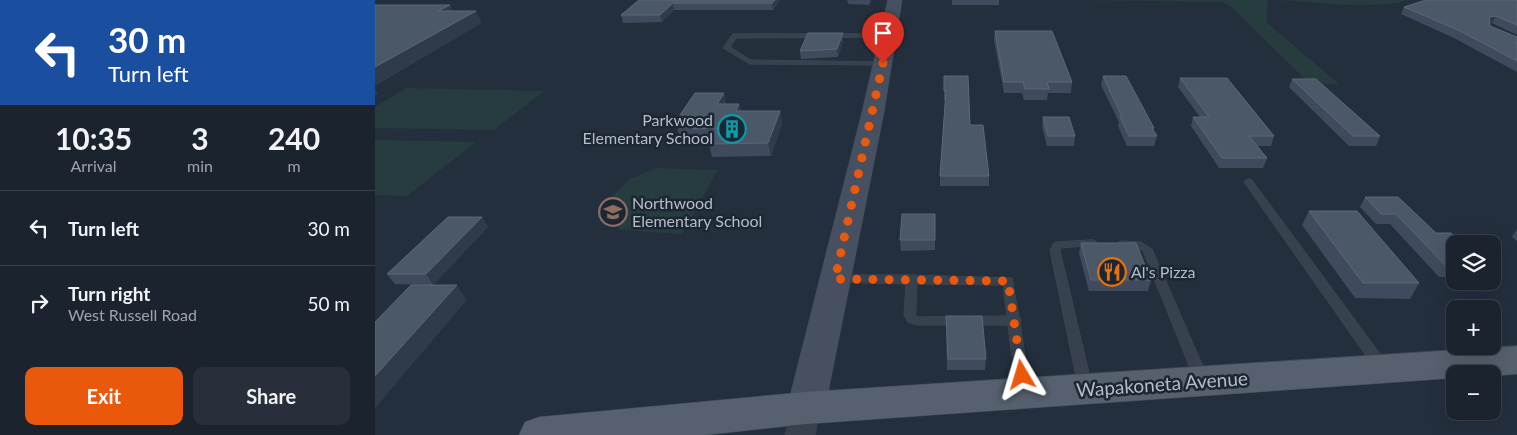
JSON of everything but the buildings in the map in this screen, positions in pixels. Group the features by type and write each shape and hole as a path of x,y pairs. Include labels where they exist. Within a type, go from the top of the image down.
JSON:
{"main road":[{"path":"803,422 889,36 895,0"},
{"name":"Wapakoneta Avenue","path":"539,435 803,422 1024,394 1517,360"}],"lane":[{"path":"883,63 750,62 726,48 734,36 889,36"},
{"path":"1249,182 1383,369"},
{"path":"1086,389 1055,250 1058,245 1064,243 1137,244 1147,249 1202,381"},
{"path":"835,279 1008,281 1024,394"},
{"path":"912,279 909,314 912,319 917,321 1015,320"}],"green space":[{"path":"1073,0 1268,0 1266,22 1339,84 1310,84 1233,8 1222,2"},
{"path":"1286,0 1410,0 1375,5"},
{"path":"406,88 544,91 494,130 375,128 375,107"},
{"path":"375,140 476,142 407,196 375,195"},
{"path":"656,168 718,170 682,234 620,230 601,207 630,179"}],"place":[{"name":"Parkwood Elementary School","path":"732,129"},
{"name":"Northwood Elementary School","path":"613,212"},
{"name":"Al's Pizza","path":"1112,272"}],"route":[{"path":"883,63 835,279 1002,279 1008,281 1022,375"}]}
